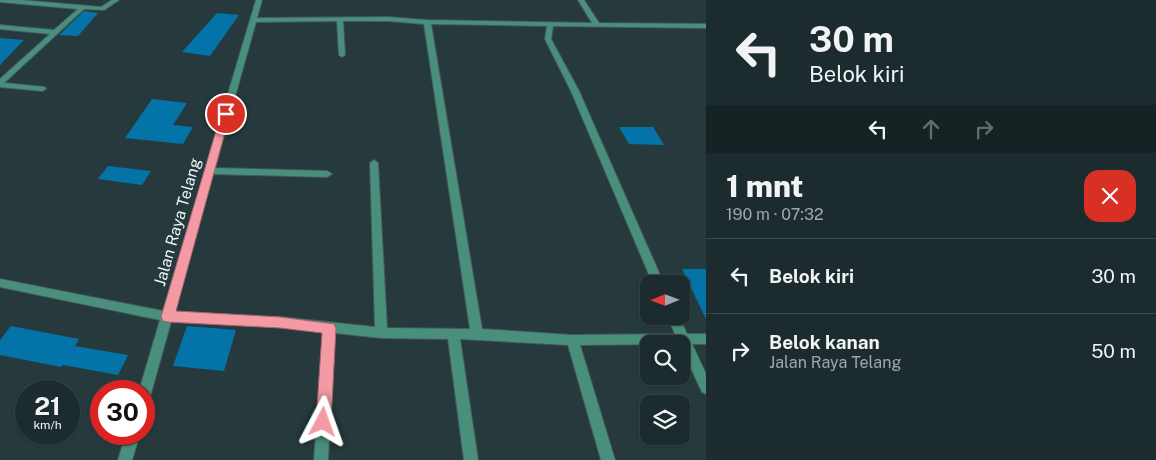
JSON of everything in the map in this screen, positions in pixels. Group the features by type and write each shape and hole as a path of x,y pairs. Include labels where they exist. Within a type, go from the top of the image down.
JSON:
{"street":[{"path":"0,0 107,8 116,0"},
{"name":"Jalan Raya Telang","path":"149,380 259,0"},
{"path":"581,0 597,25"},
{"path":"0,84 83,7"},
{"path":"253,20 405,19 427,22 550,25 706,26"},
{"path":"340,20 342,55"},
{"path":"427,22 477,334"},
{"path":"550,25 548,39 575,91 655,275"},
{"path":"0,28 55,32"},
{"path":"0,84 42,89"},
{"path":"374,163 381,333"},
{"path":"209,171 327,174"},
{"path":"0,283 168,317 280,322 381,333 477,334 572,340 640,339"},
{"path":"321,460 329,328"},
{"path":"453,335 470,460"},
{"path":"690,338 706,339"},
{"path":"572,340 608,460"},
{"path":"690,353 706,388"},
{"path":"125,460 130,445"}],"building":[{"path":"84,11 98,13 78,36 59,35"},
{"path":"217,13 239,15 210,56 182,52"},
{"path":"0,38 24,40 0,65"},
{"path":"152,99 187,103 173,125 193,127 183,144 125,138"},
{"path":"619,127 653,127 664,145 629,144"},
{"path":"108,166 151,171 142,185 98,179"},
{"path":"682,269 706,269 706,319 690,286 690,275 685,275"},
{"path":"11,326 79,339 75,346 128,355 118,375 63,365 61,367 0,355 0,340"},
{"path":"187,326 236,330 224,371 173,366"}],"route":[{"path":"226,114 168,317 280,322 329,328 323,422"}]}
